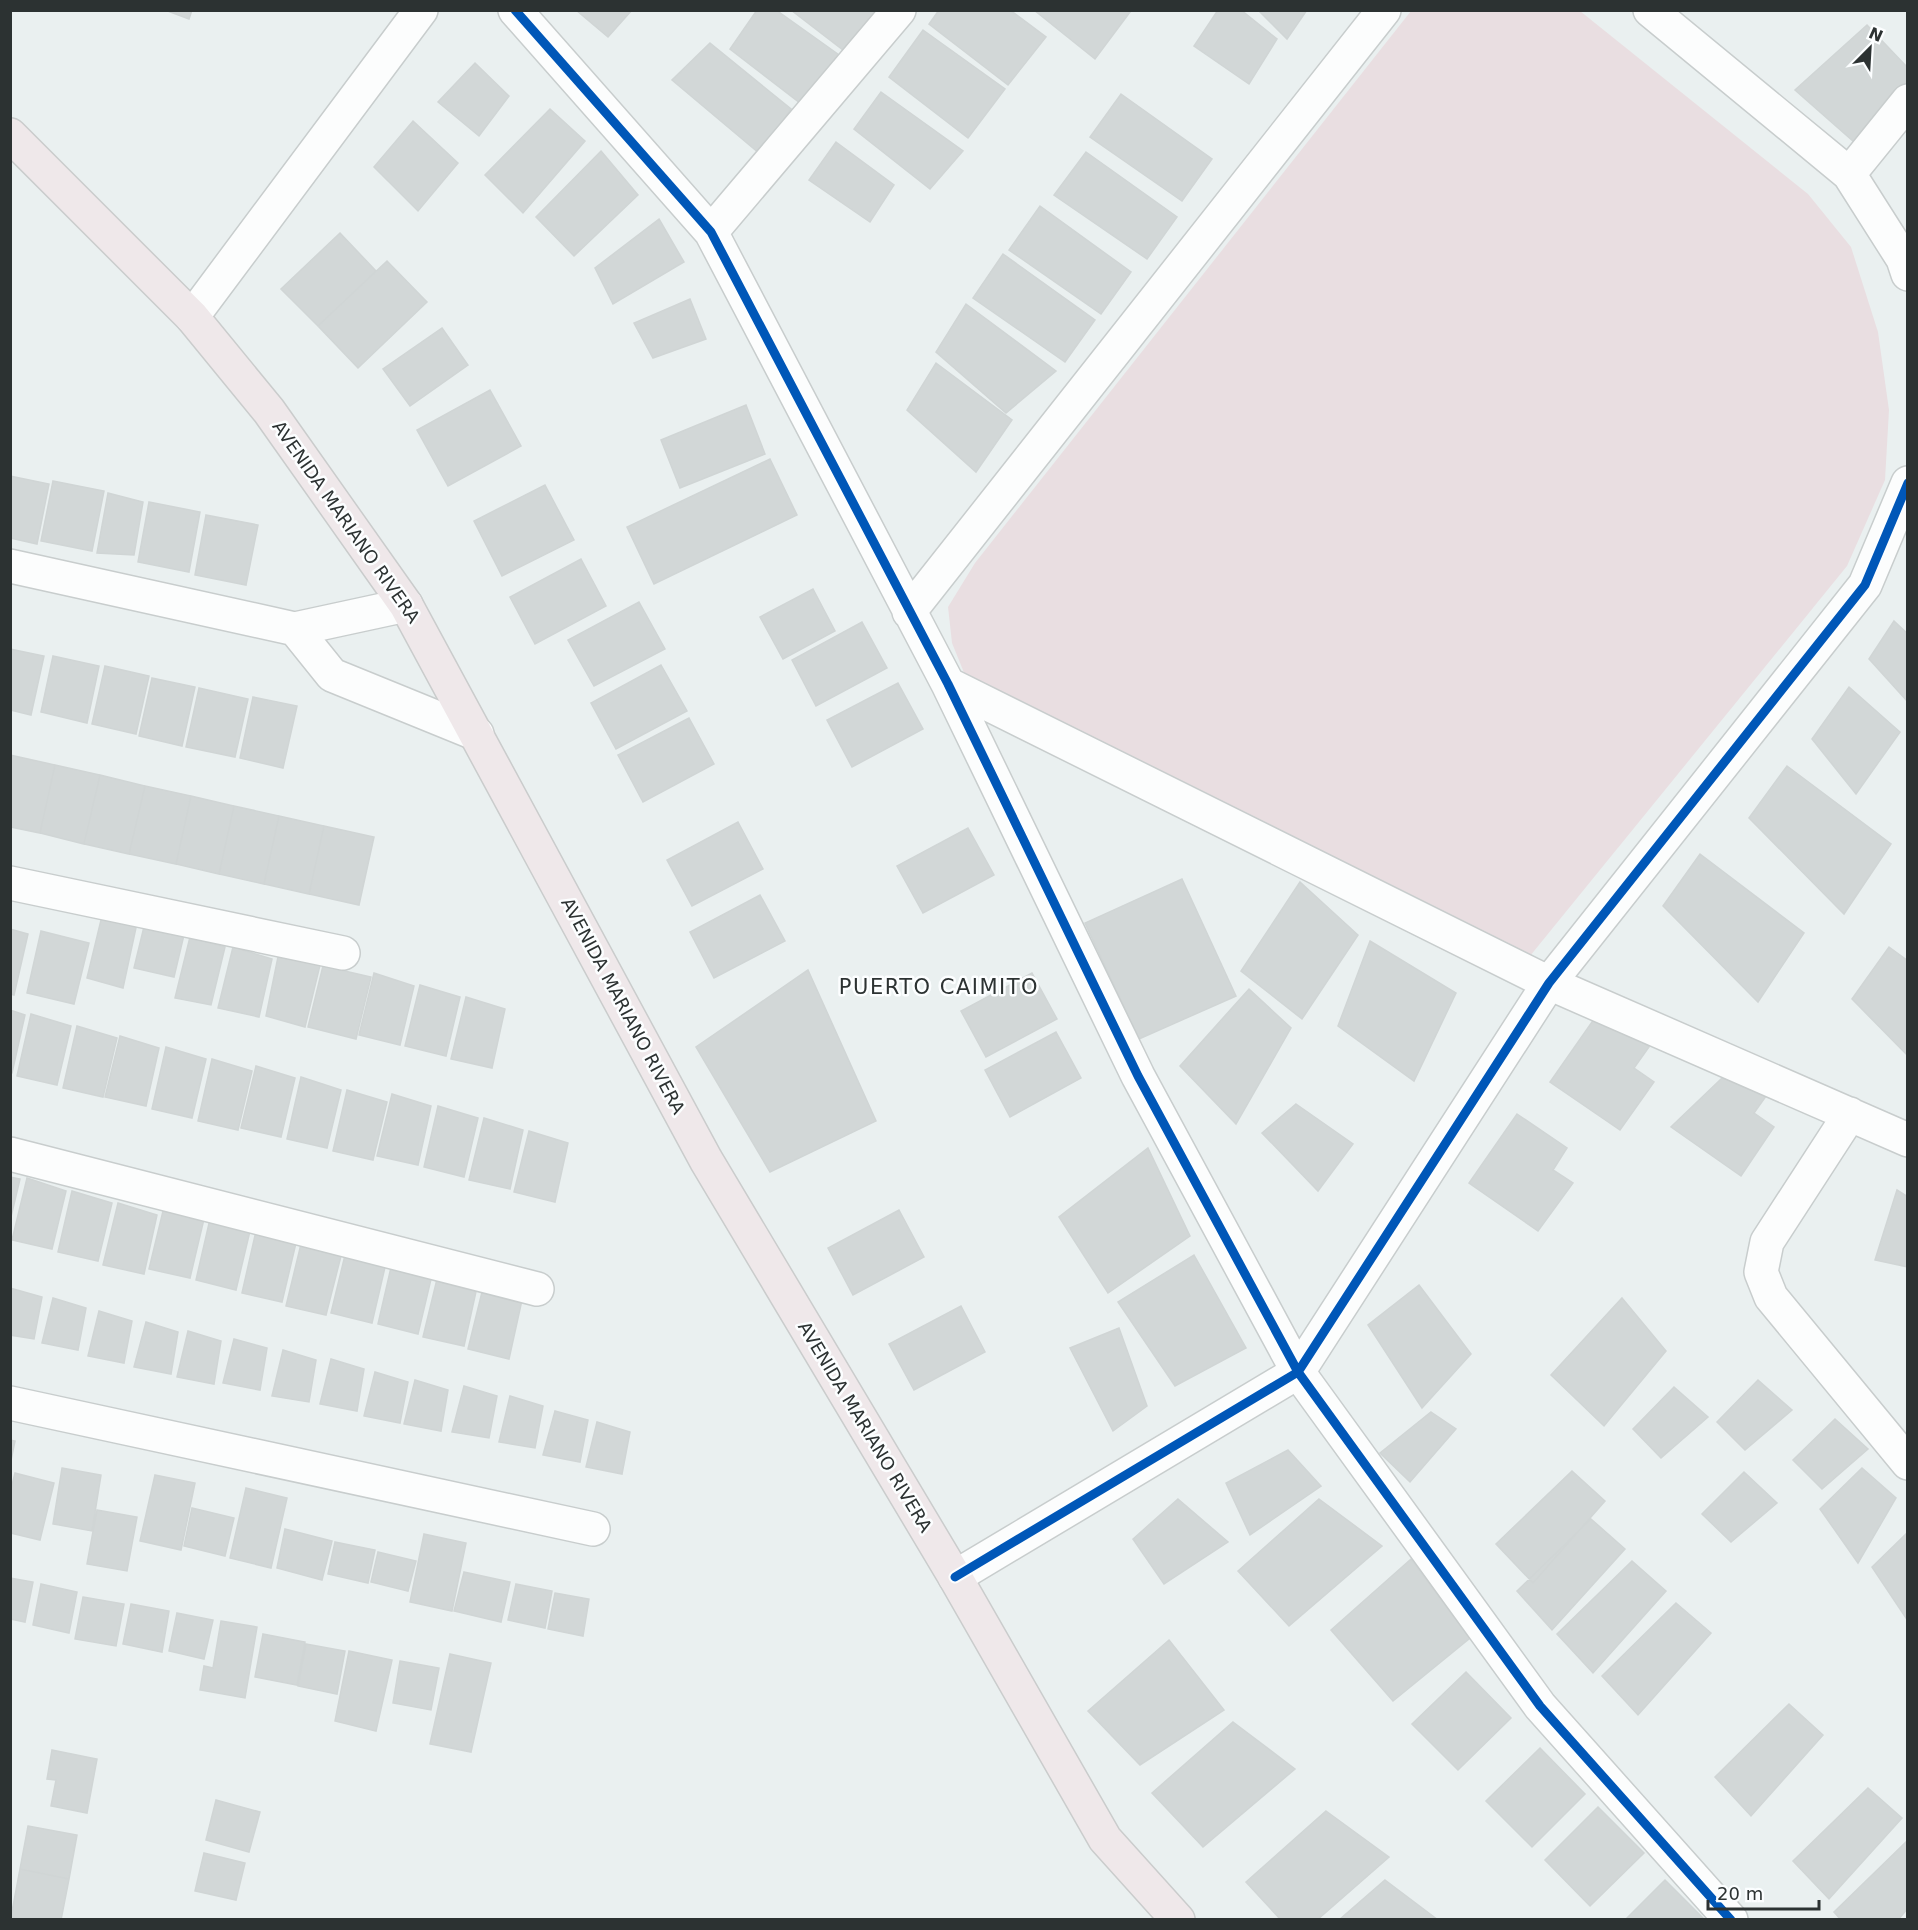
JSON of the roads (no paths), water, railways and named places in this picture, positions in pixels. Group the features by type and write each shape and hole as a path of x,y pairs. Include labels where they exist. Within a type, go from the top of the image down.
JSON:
{"main road":[{"name":"AVENIDA MARIANO RIVERA","path":"10,135 192,317 268,411 406,605 706,1160 955,1577 1105,1839 1178,1920"}],"street":[{"path":"192,317 421,10"},
{"path":"515,10 711,232 948,684 1138,1076 1298,1372 1540,1706 1731,1920"},
{"path":"711,232 899,10"},
{"path":"909,612 1384,10"},
{"path":"1650,10 1849,174 1906,265"},
{"path":"1849,174 1908,101"},
{"path":"955,1577 1298,1372 1549,983 1864,585 1908,483"},
{"path":"10,566 295,629 406,605"},
{"path":"295,629 332,675 477,734"},
{"path":"948,684 1549,983 1908,1140"},
{"path":"10,883 343,953"},
{"path":"1850,1114 1767,1242 1761,1272 1771,1298 1908,1463"},
{"path":"10,1154 537,1289"},
{"path":"10,1403 593,1529"}],"district":[{"name":"PUERTO CAIMITO","path":"939,987"}]}
